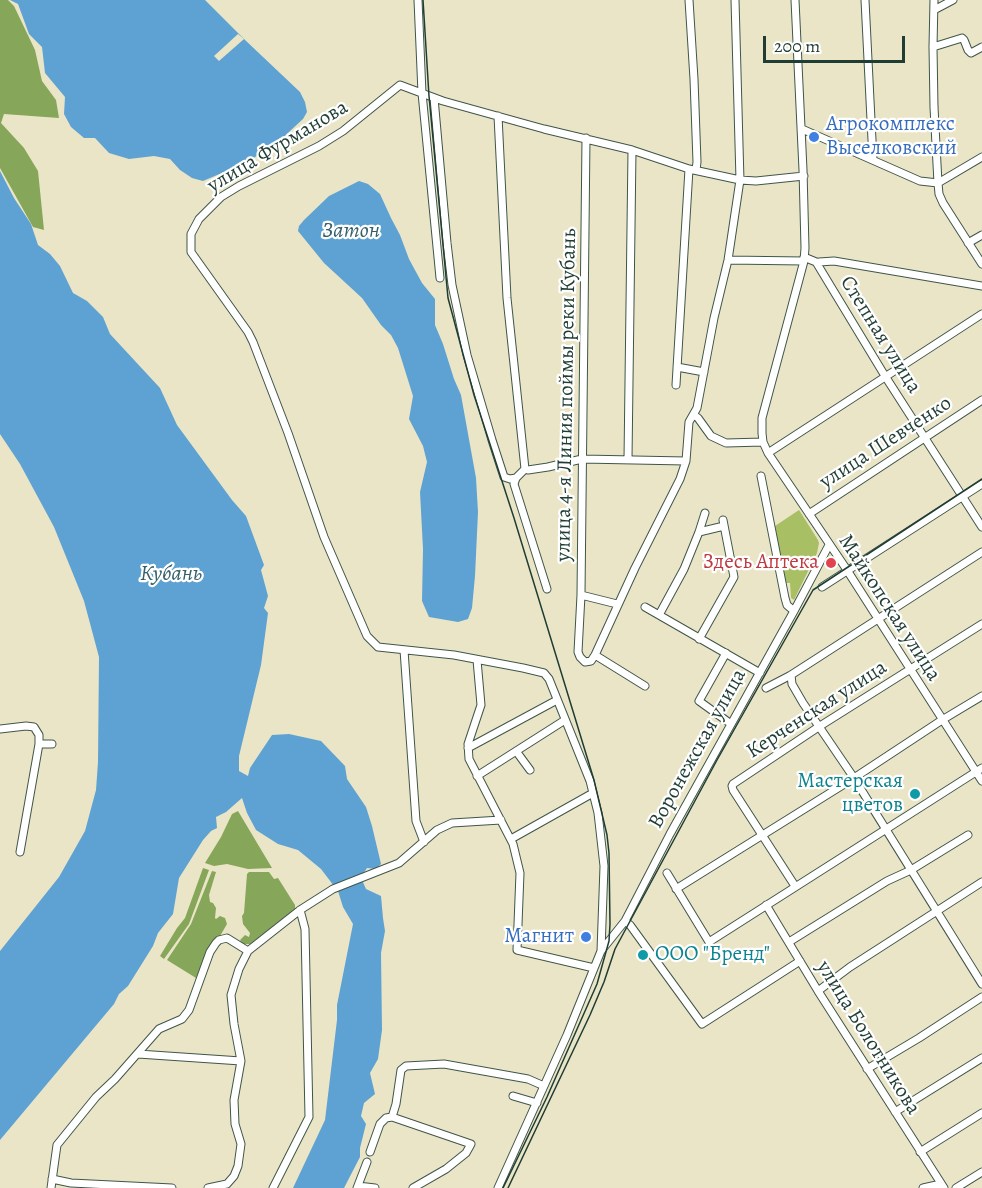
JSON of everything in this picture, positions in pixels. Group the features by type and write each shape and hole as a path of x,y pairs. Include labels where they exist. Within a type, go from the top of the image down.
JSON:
{"street":[{"path":"418,0 422,93 440,278"},
{"path":"676,385 693,169 697,162 689,0"},
{"path":"645,686 595,655 617,604 680,479 686,461 689,422 697,408 728,261 740,180 735,0"},
{"path":"694,415 711,436 726,442 763,442 762,418 805,248 804,176 795,0"},
{"path":"865,0 873,160"},
{"path":"934,0 933,47 939,194 982,264"},
{"path":"934,10 953,0"},
{"path":"933,47 962,38 971,53 982,47"},
{"name":"улица Фурманова","path":"557,700 549,679 544,673 454,655 378,647 367,636 324,537 253,342 191,252 191,234 199,219 221,197 344,131 400,85 434,98 498,116 740,180 756,181 804,176"},
{"path":"434,98 452,285 467,355 504,477 516,478"},
{"path":"498,116 507,298 525,470"},
{"path":"801,129 920,181 938,183 982,157"},
{"name":"улица 4-я Линия поймы реки Кубань","path":"586,138 581,596 578,652 585,662 591,661 595,655"},
{"path":"628,459 632,150"},
{"path":"968,243 982,235"},
{"path":"728,261 804,259"},
{"name":"Степная улица","path":"804,259 816,262 885,376 982,527"},
{"path":"819,262 834,261 982,286"},
{"path":"768,453 982,314"},
{"path":"677,367 704,372"},
{"name":"улица Шевченко","path":"809,514 982,400"},
{"name":"Майкопская улица","path":"763,442 942,720 979,770 982,781"},
{"path":"548,589 514,484 516,478 525,470 582,459 686,461"},
{"path":"762,476 785,598 794,611"},
{"path":"822,587 982,484"},
{"path":"659,615 684,569 705,513"},
{"path":"699,532 724,523 734,577 699,639"},
{"name":"Воронежская улица","path":"498,1188 602,951 625,921 670,834 829,545"},
{"path":"766,688 791,675 982,552"},
{"path":"581,596 617,604"},
{"path":"645,607 760,673"},
{"name":"Керченская улица","path":"763,835 733,790 733,784 982,624"},
{"path":"404,650 416,821 424,842"},
{"path":"726,653 699,701 731,724"},
{"path":"477,660 481,705 468,744 469,759 511,839 520,873 517,950 594,968"},
{"path":"791,675 792,684 803,703 854,778 982,984"},
{"path":"676,889 982,696"},
{"path":"468,748 557,700 590,781 598,813 603,853 602,951"},
{"path":"477,776 565,720"},
{"path":"0,729 34,727 39,735 20,852"},
{"path":"39,744 52,744"},
{"path":"516,751 530,770"},
{"path":"667,873 709,942 979,770"},
{"path":"511,839 593,793"},
{"path":"208,1188 227,1184 234,1176 238,1166 241,1144 234,1124 234,1100 241,1061 231,995 239,969 248,951 300,910 333,889 399,863 437,830 452,823 501,820"},
{"path":"763,835 795,886"},
{"path":"789,942 887,881 911,870 968,835"},
{"path":"818,991 850,967 982,882"},
{"name":"улица Болотникова","path":"766,905 942,1186"},
{"path":"273,1188 309,1117 305,929 300,910"},
{"path":"625,921 702,1024 800,961"},
{"path":"51,1188 57,1145 96,1097 159,1029 182,1019 189,1010 210,952 219,940 230,939 248,951"},
{"path":"867,1069 982,997"},
{"path":"138,1054 241,1061"},
{"path":"895,1112 982,1058"},
{"path":"392,1117 401,1071 406,1066 444,1064 528,1079 544,1086"},
{"path":"513,1096 537,1103"},
{"path":"920,1152 982,1113"},
{"path":"370,1152 380,1124 386,1118 392,1117 471,1144 466,1153 446,1169 413,1188"},
{"path":"366,1162 358,1187 375,1188"},
{"path":"956,1188 982,1172"},
{"path":"52,1179 71,1183 172,1188"},
{"path":"923,1188 942,1186"}],"green space":[{"path":"0,0 8,0 14,6 35,50 42,81 56,100 59,118 4,114 1,123 24,148 38,171 44,230 33,227 0,168"},
{"path":"799,510 819,543 817,553 794,600 791,598 790,583 785,583 775,526"},
{"path":"238,811 272,868 248,869 227,864 214,866 205,863 232,814"},
{"path":"203,868 209,870 189,924 164,959 160,956 185,918"},
{"path":"212,871 216,872 209,895 210,902 216,908 215,918 220,916 225,918 227,924 220,936 215,938 208,948 196,978 167,960 191,924"},
{"path":"249,872 269,872 274,879 278,878 295,905 295,910 250,944 243,944 240,940 245,935 249,937 250,933 243,924 242,916"}],"water":[{"path":"10,0 205,0 300,92 307,112 303,119 276,144 248,162 203,181 192,178 180,170 170,159 154,156 129,159 109,153 95,138 84,138 71,127 64,114 65,97 45,73 42,47 29,34 18,4"},
{"name":"Кубань","path":"0,171 31,224 38,245 60,266 73,293 87,301 103,317 110,334 160,388 177,425 246,516 264,565 261,570 268,596 264,608 268,613 261,665 239,756 239,771 248,776 250,768 272,735 289,734 321,741 345,766 347,779 366,807 381,864 376,869 367,868 363,874 334,886 321,869 298,850 278,844 256,830 242,798 226,812 216,817 217,828 203,840 179,878 173,914 158,933 153,946 128,986 119,994 114,1004 0,1140 0,951 59,877 85,831 96,790 99,657 84,601 54,527 20,464 0,434"},
{"name":"Затон","path":"359,181 368,184 380,194 409,259 422,283 435,299 435,325 461,395 476,478 478,512 472,608 468,619 458,622 429,617 422,601 423,549 420,492 427,462 423,446 409,419 413,396 398,348 391,335 362,298 324,263 298,231 304,220 329,196"},
{"path":"362,880 366,889 381,896 385,931 381,953 382,1030 378,1059 370,1073 375,1094 364,1103 361,1116 366,1124 360,1157 344,1188 293,1188 325,1120 337,1005 353,924 343,907 338,891"}],"pier":[{"path":"238,34 244,39 219,61 214,56"}],"tram line":[{"path":"508,1188 590,1015 615,949 717,760 813,590 982,479"}],"railway":[{"path":"423,0 429,96 448,298 474,395 594,780 609,853 609,941 597,984 547,1097 503,1188"}],"place":[{"name":"Агрокомплекс Выселковский","path":"814,137"},
{"name":"Здесь Аптека","path":"831,563"},
{"name":"Мастерская цветов","path":"915,794"},
{"name":"Магнит","path":"586,937"},
{"name":"ООО \"Бренд\"","path":"643,955"}]}
